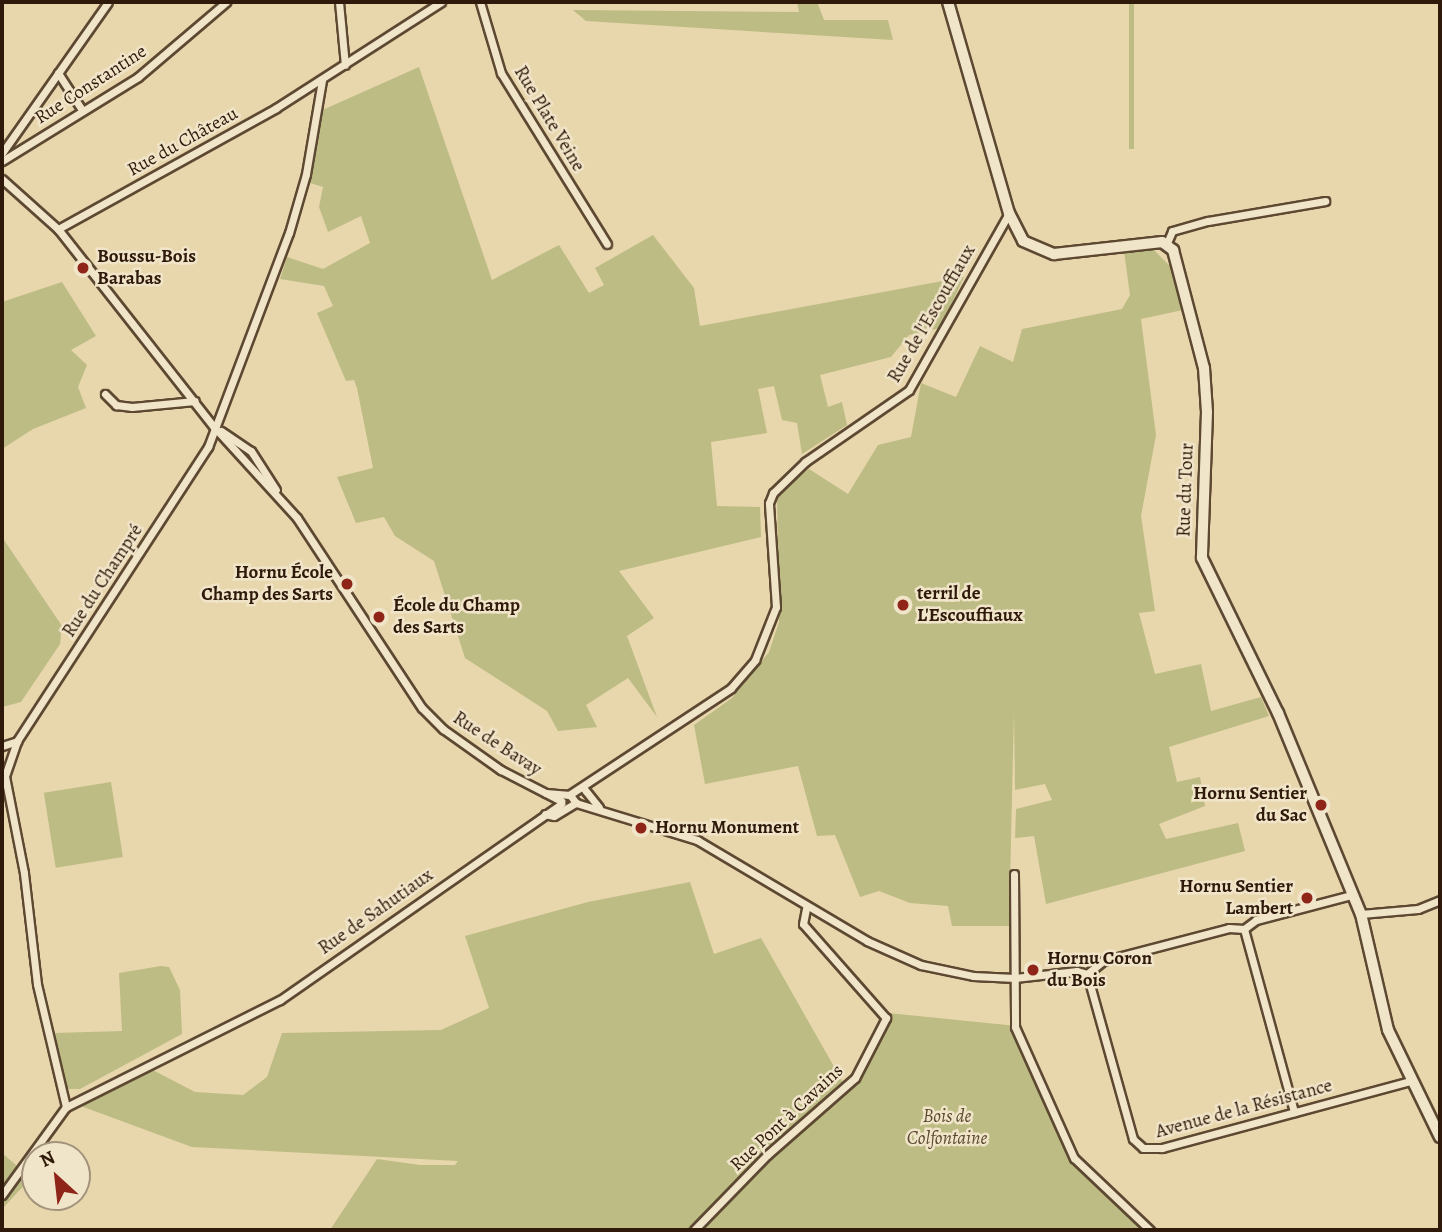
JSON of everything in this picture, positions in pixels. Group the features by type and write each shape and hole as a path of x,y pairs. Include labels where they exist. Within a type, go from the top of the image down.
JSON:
{"street":[{"path":"2,153 108,2"},
{"name":"Rue Constantine","path":"2,161 138,77 226,2"},
{"path":"339,2 345,65"},
{"name":"Rue du Château","path":"58,229 322,80 441,2"},
{"name":"Rue Plate Veine","path":"480,2 501,73 607,244"},
{"path":"948,2 1009,213 1023,241 1046,253 1167,243 1172,231 1208,220 1325,201"},
{"path":"58,73 82,110"},
{"name":"Rue du Champré","path":"66,1107 37,984 24,873 3,776 17,741 208,447 286,244 306,174 322,80"},
{"name":"Rue de Bavay","path":"2,179 58,229 214,428 278,495 422,708 443,729 501,770 546,793 547,813"},
{"name":"Rue de l'Escouffiaux","path":"586,787 731,688 755,660 776,607 769,503 773,493 805,463 909,390 1009,213"},
{"name":"Rue du Tour","path":"1167,243 1181,270 1204,368 1207,412 1200,510 1202,558 1278,713 1361,914 1388,1030 1409,1081 1440,1137"},
{"path":"106,394 116,405 132,407 195,401"},
{"path":"2,746 17,741"},
{"path":"568,801 586,787 599,807"},
{"path":"546,793 568,801 599,807 697,840 807,908 921,965 1015,978 1077,971 1087,974 1103,961 1229,928 1244,929 1256,920 1351,895"},
{"name":"Rue de Sahutiaux","path":"66,1107 280,999 518,830 547,813 554,816 568,801"},
{"path":"1014,874 1016,1027 1074,1158 1150,1230"},
{"path":"1361,914 1418,909 1440,901"},
{"name":"Rue Pont à Cavains","path":"694,1230 767,1155 855,1078 886,1018 803,924 807,908"},
{"path":"1244,929 1294,1112"},
{"name":"Avenue de la Résistance","path":"1087,974 1137,1145 1162,1148 1409,1081"},
{"path":"2,1195 66,1107"}],"green space":[{"path":"797,2 817,2 824,20 888,20 893,40 586,21 573,10 799,12"},
{"path":"1129,2 1134,2 1134,149 1129,149"},
{"path":"419,67 492,280 559,245 589,293 604,285 595,268 653,235 694,288 700,326 964,277 940,328 909,335 891,357 820,375 828,407 842,402 847,425 802,454 797,423 782,420 774,386 758,389 767,433 711,442 717,506 760,507 761,537 619,571 654,618 627,636 657,717 628,678 586,705 597,727 558,731 547,711 465,658 434,561 395,536 384,517 356,523 337,477 373,468 357,388 354,380 346,381 317,313 333,306 324,286 280,279 287,257 323,269 370,243 361,216 328,232 319,207 323,187 310,183 318,112"},
{"path":"1153,249 1173,269 1183,310 1141,319 1156,435 1141,516 1155,611 1139,613 1155,674 1201,664 1211,711 1261,697 1269,716 1169,747 1177,782 1200,777 1205,806 1159,824 1166,839 1238,823 1245,851 1046,904 1034,836 1015,838 1016,809 1052,800 1045,784 1015,790 1014,712 1009,926 952,926 948,906 910,903 879,891 860,897 835,835 817,836 798,766 705,784 694,725 732,698 769,652 779,622 777,494 809,469 848,494 878,445 911,437 921,383 956,397 980,346 1013,362 1022,329 1122,309 1130,295 1124,251"},
{"path":"62,282 96,336 71,350 87,365 78,387 86,408 33,429 2,449 2,302"},
{"path":"2,537 62,626 60,644 21,702 2,707"},
{"path":"111,782 123,857 56,868 44,793"},
{"path":"690,882 714,954 761,938 845,1086 691,1230 330,1230 377,1159 420,1165 455,1165 458,1161 192,1147 78,1105 145,1066 195,1092 243,1095 267,1077 282,1033 441,1030 489,1008 465,936 588,902"},
{"path":"169,967 180,990 182,1034 80,1089 66,1089 55,1033 122,1031 119,973"},
{"name":"Bois de Colfontaine","path":"888,1013 1017,1026 1070,1161 1143,1230 696,1230 858,1075"},
{"path":"2,1153 21,1169 21,1189 2,1209"}],"place":[{"name":"Boussu-Bois Barabas","path":"83,268"},
{"name":"Hornu École Champ des Sarts","path":"347,584"},
{"name":"terril de L'Escouffiaux","path":"903,605"},
{"name":"École du Champ des Sarts","path":"379,617"},
{"name":"Hornu Sentier du Sac","path":"1321,805"},
{"name":"Hornu Monument","path":"641,828"},
{"name":"Hornu Sentier Lambert","path":"1307,898"},
{"name":"Hornu Coron du Bois","path":"1033,970"}]}
